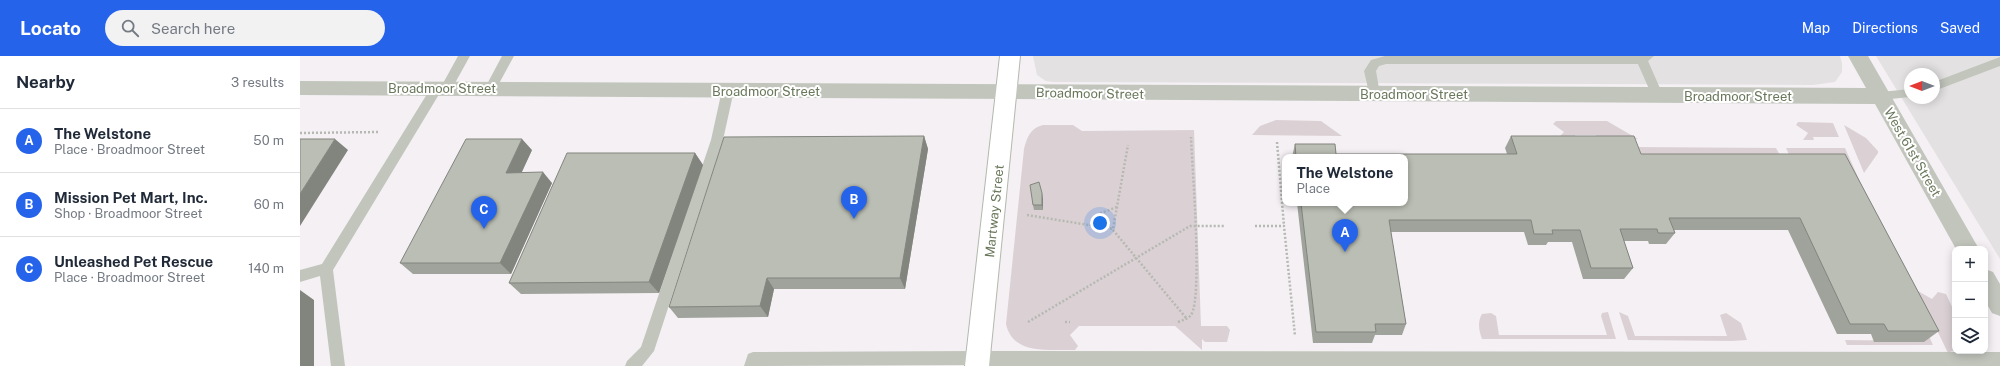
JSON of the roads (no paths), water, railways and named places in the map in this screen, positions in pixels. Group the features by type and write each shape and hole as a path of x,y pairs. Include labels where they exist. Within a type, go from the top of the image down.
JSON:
{"street":[{"name":"Martway Street","path":"977,362 1010,56"},
{"name":"West 61st Street","path":"1858,56 1966,246"},
{"name":"Broadmoor Street","path":"300,88 1881,96"},
{"path":"1987,282 2000,306"},
{"path":"977,362 1577,365 2000,363"}],"lane":[{"path":"338,366 326,269 441,89 464,56"},
{"path":"491,88 508,56"},
{"path":"1374,94 1370,71 1375,63 1386,60 1645,58 1657,96"},
{"path":"1940,85 2000,61"},
{"path":"632,366 647,351 717,140 728,90"},
{"path":"1881,96 1904,93"},
{"path":"300,276 326,269"},
{"path":"752,366 753,359 977,362"}],"place":[{"name":"Mission Pet Mart, Inc.","path":"854,219"},
{"name":"Unleashed Pet Rescue","path":"484,229"},
{"name":"The Welstone","path":"1345,252"}]}
